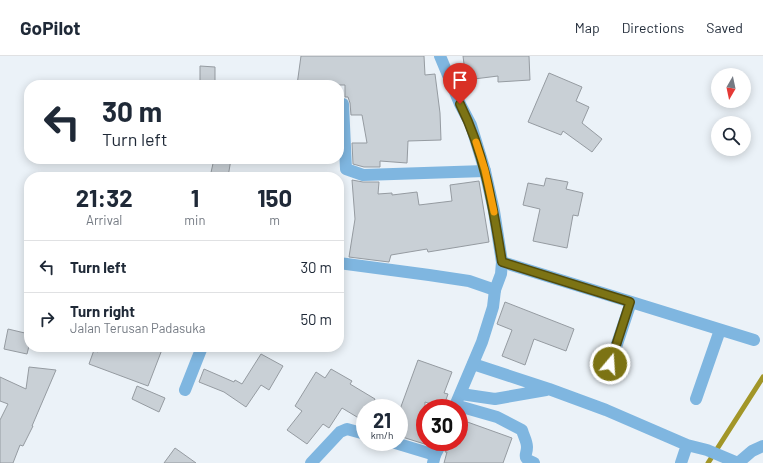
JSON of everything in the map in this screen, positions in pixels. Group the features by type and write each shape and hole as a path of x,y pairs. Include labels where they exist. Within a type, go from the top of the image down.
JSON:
{"street":[{"path":"440,56 457,97 471,125 485,170 494,211 502,262 501,274 495,290 493,307 482,342 458,399"},
{"path":"344,126 346,169 363,175 485,170"},
{"path":"502,262 754,340"},
{"path":"344,265 429,274 469,281 495,290"},
{"path":"610,364 630,302"},
{"path":"696,399 720,330"},
{"path":"185,390 200,352"},
{"path":"473,364 549,389 606,410 738,463 752,451 763,446"},
{"path":"468,401 495,399 549,389"},
{"path":"468,406 497,417 522,430 527,445 525,454 526,457 529,461 534,463"},
{"path":"311,463 340,432 347,429 356,432"},
{"path":"681,463 688,444"},
{"path":"408,448 434,459"}],"building":[{"path":"301,56 424,56 425,75 435,74 440,113 441,140 408,141 407,163 380,161 380,167 364,167 353,164 352,143 367,143 362,115 351,115 348,97 345,97 344,80 298,80"},
{"path":"463,56 529,56 530,80 498,82 498,76 466,80"},
{"path":"200,66 215,67 215,80 200,80"},
{"path":"549,73 582,87 576,101 589,107 582,123 602,139 592,152 563,131 561,135 528,122"},
{"path":"213,164 230,164 229,172 211,172"},
{"path":"546,178 568,182 566,189 583,193 578,216 573,215 567,248 533,241 540,209 523,205 528,183 544,186"},
{"path":"352,180 379,182 378,194 392,193 392,195 417,192 419,205 452,201 450,185 479,181 489,242 428,252 427,249 391,255 389,262 349,257 355,219"},
{"path":"505,302 574,329 566,351 534,339 525,365 502,356 512,330 497,324"},
{"path":"8,329 24,333 24,352 28,352 27,354 4,349"},
{"path":"93,352 161,352 148,386 89,364"},
{"path":"261,354 283,366 269,390 261,385 246,407 224,392 199,382 204,369 242,384"},
{"path":"418,360 452,372 444,393 448,394 446,399 416,399 416,441 408,439 408,399 404,399"},
{"path":"29,367 56,370 33,426 23,446 20,445 13,463 0,463 0,420 8,404 0,401 0,377 26,389"},
{"path":"331,369 352,381 350,384 375,399 356,399 356,416 342,408 329,428 323,424 307,444 287,430 302,411 295,406 316,372 325,378"},
{"path":"137,386 165,398 159,412 132,399"},
{"path":"468,422 512,438 503,463 444,463 447,452 445,452 468,451"},
{"path":"175,448 196,463 164,463"}],"waterway":[{"path":"708,463 763,377"}],"slow traffic":[{"path":"476,142 485,170 494,212"}],"route":[{"path":"460,104 471,125 485,170 494,211 502,262 630,302 610,364"}]}
